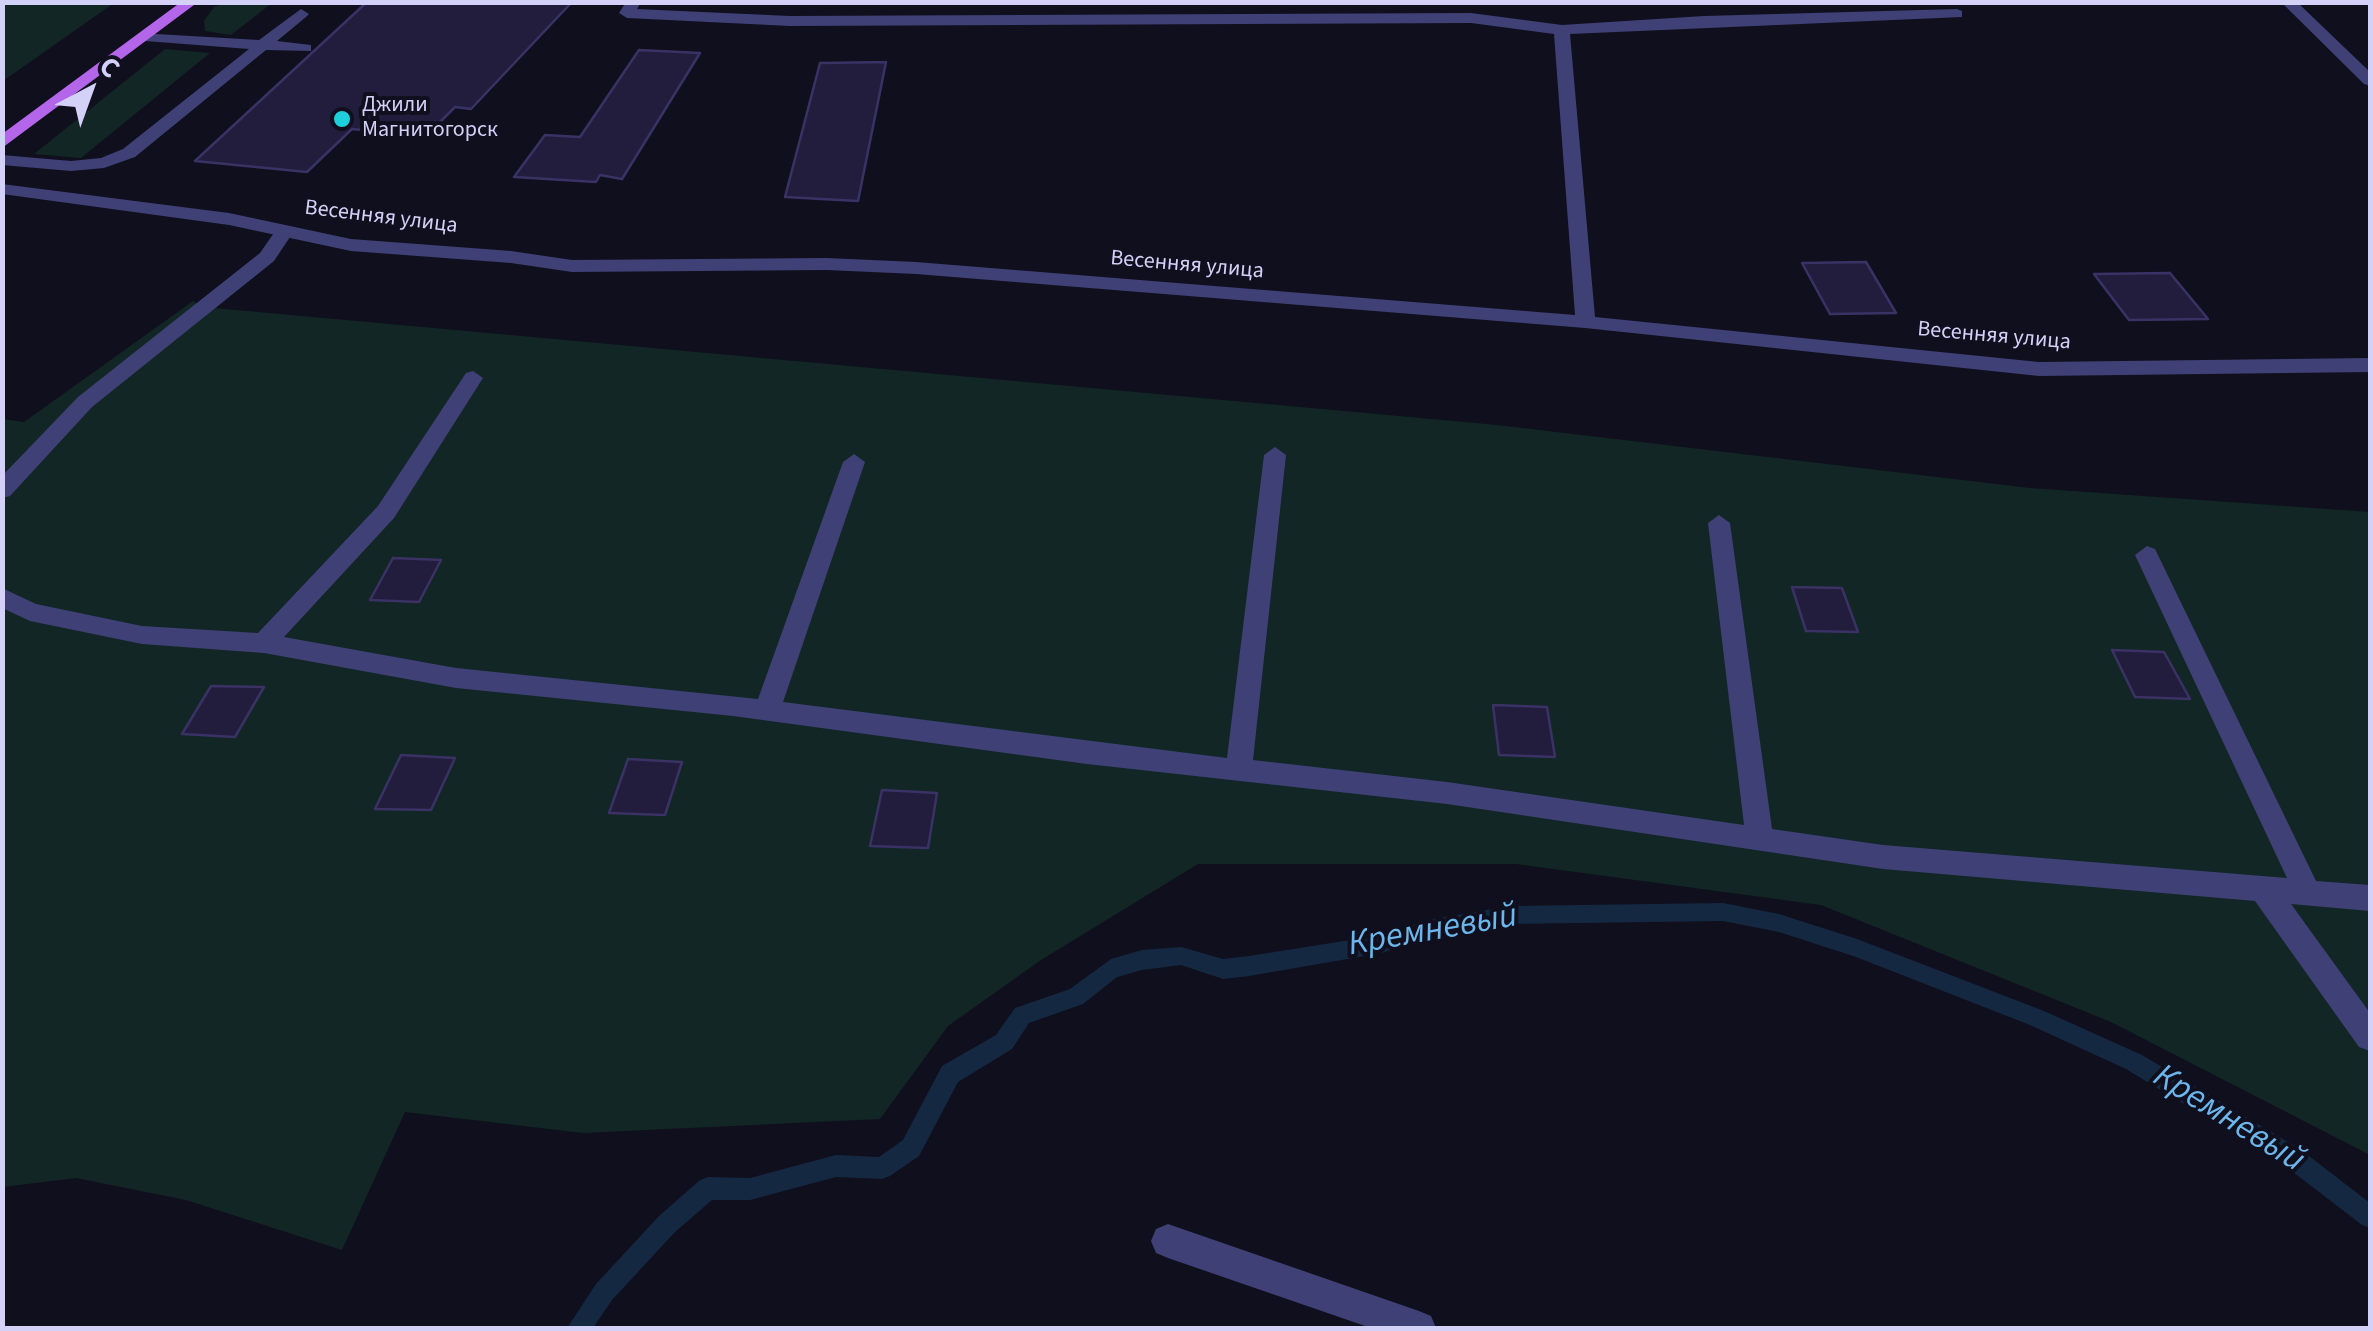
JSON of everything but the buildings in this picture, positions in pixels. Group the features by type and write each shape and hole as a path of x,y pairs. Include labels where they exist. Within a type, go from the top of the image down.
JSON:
{"main road":[{"path":"2,143 191,2"}],"street":[{"path":"634,2 627,13 790,21 1338,11 1472,18 1562,30 1704,20 1957,14"},
{"path":"2288,2 2370,81"},
{"path":"2,160 71,166 104,163 129,153 301,14"},
{"path":"1562,30 1584,322"},
{"path":"146,36 305,48"},
{"name":"Весенняя улица","path":"2,189 230,218 351,244 572,266 880,266 1584,322 2039,368 2370,365"},
{"path":"2,490 85,402 267,258 286,231"},
{"path":"264,643 386,512 472,378"},
{"path":"1239,770 1275,455"},
{"path":"768,710 854,462"},
{"path":"1719,523 1759,838"},
{"path":"2147,556 2308,893"},
{"path":"2,597 30,612 142,635 264,643 456,678 768,710 1447,793 1884,857 2370,898"},
{"path":"2263,889 2370,1037"},
{"path":"1168,1241 1419,1328"}],"green space":[{"path":"3,2 114,2 114,3 3,81"},
{"path":"225,3 272,3 231,35 205,31 204,21 214,7"},
{"path":"165,49 210,53 81,158 34,154"},
{"path":"193,301 203,307 1497,425 2030,488 2370,512 2370,1155 2111,1022 1821,905 1516,864 1198,864 1041,960 948,1026 880,1119 583,1133 405,1112 342,1250 186,1200 76,1178 3,1187 2,419 24,422"}],"waterway":[{"name":"Кремневый","path":"579,1328 604,1292 667,1224 708,1188 750,1189 836,1166 882,1168 911,1148 950,1074 1004,1042 1022,1015 1076,997 1111,969 1142,960 1181,956 1223,969 1249,966 1382,944 1427,929 1510,915 1723,912 1779,923 1857,948 2037,1018 2134,1062 2292,1157 2370,1217"}],"place":[{"name":"Джили Магнитогорск","path":"342,119"}]}
